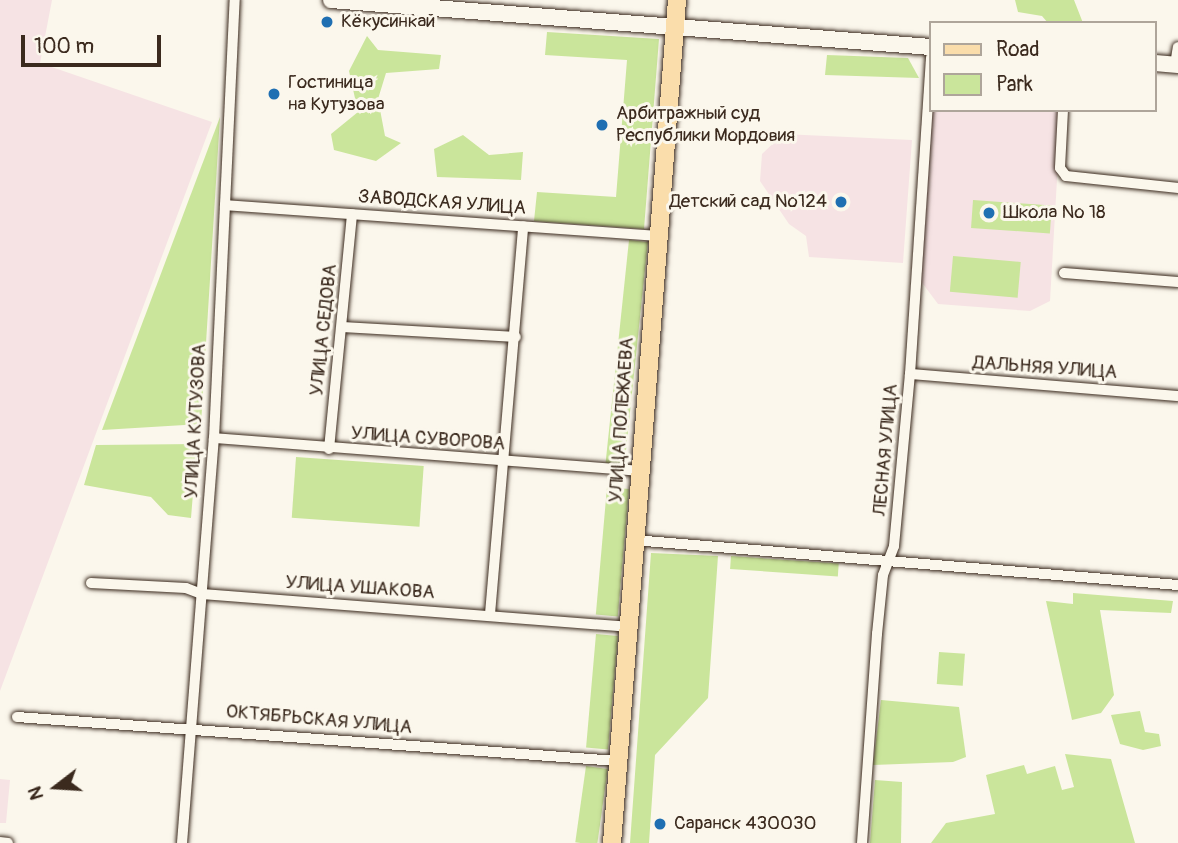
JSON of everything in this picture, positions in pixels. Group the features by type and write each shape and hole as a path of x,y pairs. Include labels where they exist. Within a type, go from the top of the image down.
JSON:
{"main road":[{"path":"331,0 674,30 930,47"},
{"name":"УЛИЦА ПОЛЕЖАЕВА","path":"612,843 633,540 677,0"},
{"path":"1157,63 1176,65"}],"street":[{"name":"УЛИЦА КУТУЗОВА","path":"182,843 214,438 235,0"},
{"path":"1176,65 1178,47"},
{"name":"ЛЕСНАЯ УЛИЦА","path":"862,843 883,575 890,561 910,374 930,73"},
{"path":"1063,112 1060,168 1066,176 1178,188"},
{"name":"ЗАВОДСКАЯ УЛИЦА","path":"225,205 657,236"},
{"name":"УЛИЦА СЕДОВА","path":"329,449 352,214"},
{"path":"490,614 516,337 523,226"},
{"path":"1064,273 1178,282"},
{"path":"343,327 516,337"},
{"name":"ДАЛЬНЯЯ УЛИЦА","path":"910,374 1178,396"},
{"name":"УЛИЦА СУВОРОВА","path":"214,438 640,471"},
{"path":"633,540 1178,585"},
{"name":"УЛИЦА УШАКОВА","path":"91,583 186,588 202,594 490,614 628,627"},
{"name":"ОКТЯБРЬСКАЯ УЛИЦА","path":"17,716 617,761"},
{"path":"0,842 8,843"}],"shaded area":[{"path":"0,0 52,0 40,63 212,122 0,691"},
{"name":"Школа № 18","path":"932,112 1061,112 1050,301 1030,311 938,304 920,280"},
{"name":"Детский сад №124","path":"783,134 912,140 903,263 809,257 806,236 789,224 760,181 762,154"},
{"path":"0,779 10,780 6,823 0,823"}],"green space":[{"path":"1015,0 1074,0 1082,21 1046,21 1042,16 1018,12"},
{"path":"547,32 659,39 644,229 534,221 537,192 616,197 627,60 545,55"},
{"path":"367,36 378,50 441,55 439,69 386,73 378,99 385,136 401,143 376,161 334,150 331,134 358,112 349,71"},
{"path":"827,55 908,58 919,78 825,75"},
{"path":"220,117 201,424 102,430"},
{"path":"463,135 489,155 523,152 521,180 437,177 434,149"},
{"path":"973,200 1052,206 1050,233 971,228"},
{"path":"629,240 648,242 624,465 606,463"},
{"path":"953,256 1021,262 1018,298 950,292"},
{"path":"197,444 191,518 168,515 151,497 84,485 96,445"},
{"path":"296,457 424,466 419,527 292,518"},
{"path":"607,487 629,489 618,616 596,615"},
{"path":"651,553 718,556 708,698 655,755 649,843 630,843"},
{"path":"731,556 839,564 838,577 730,569"},
{"path":"1073,593 1173,601 1171,613 1100,610 1114,695 1101,713 1072,720 1046,601 1073,604"},
{"path":"596,634 618,636 608,749 586,748"},
{"path":"939,652 965,654 963,686 937,684"},
{"path":"881,700 959,707 966,757 953,762 873,765"},
{"path":"1140,711 1145,732 1159,734 1161,746 1143,750 1120,744 1111,715"},
{"path":"1065,754 1111,759 1135,843 931,843 946,823 995,814 986,775 1024,765 1027,774 1055,766 1062,790 1074,787"},
{"path":"586,766 608,769 597,843 575,842"},
{"path":"875,780 902,782 901,843 870,843"}],"place":[{"name":"Кёкусинкай","path":"327,22"},
{"name":"Гостиница на Кутузова","path":"274,94"},
{"name":"Арбитражный суд Республики Мордовия","path":"602,125"},
{"name":"Детский сад №124","path":"841,202"},
{"name":"Школа № 18","path":"989,213"},
{"name":"Саранск 430030","path":"660,824"}]}
